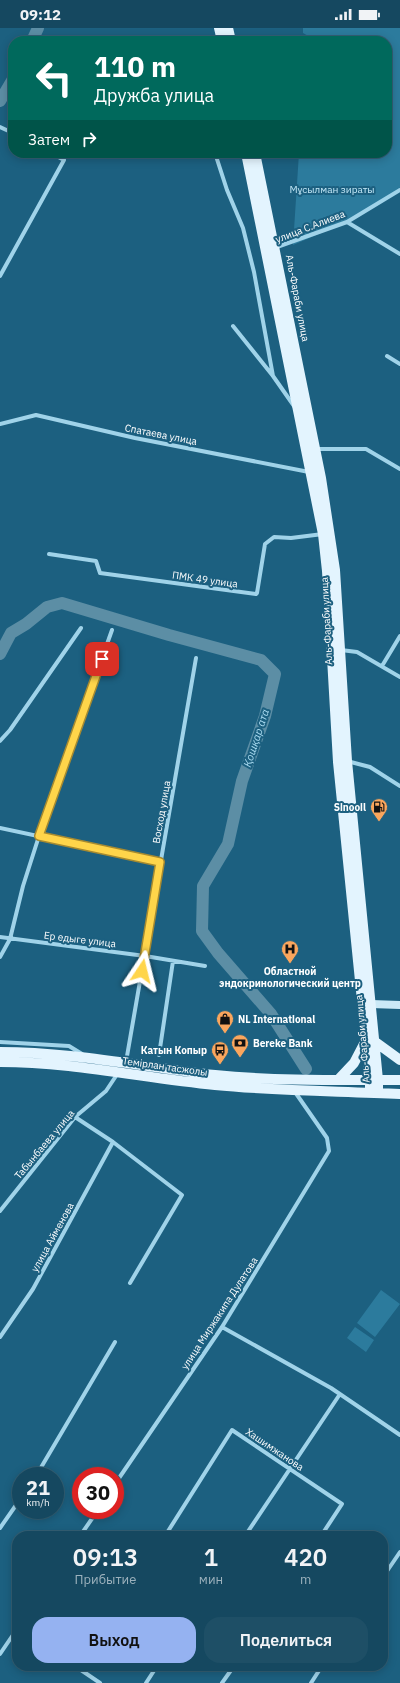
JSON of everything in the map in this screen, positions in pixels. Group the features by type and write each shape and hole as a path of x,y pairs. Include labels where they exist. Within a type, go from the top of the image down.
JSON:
{"main road":[{"name":"Аль-Фараби улица","path":"247,158 270,249 315,449 315,472 327,571 338,762 374,1080 374,1093"},
{"name":"Аль-Фараби улица","path":"256,158 299,413 315,472 335,570 347,761 371,1004 369,1042"},
{"path":"371,1004 400,1005"},
{"path":"338,1080 354,1063 369,1042 400,1060"},
{"name":"Темірлан тасжолы","path":"0,1052 88,1058 216,1075 292,1080 400,1080"},
{"name":"Темірлан тасжолы","path":"0,1062 78,1066 215,1085 400,1094"}],"street":[{"path":"0,276 64,160 60,158"},
{"path":"217,158 227,190 243,228 254,272 272,376"},
{"name":"улица С.Алиева","path":"270,249 347,222 400,190"},
{"path":"347,222 400,254"},
{"path":"0,264 5,266"},
{"path":"233,326 299,413"},
{"path":"387,356 400,364"},
{"name":"Спатаева улица","path":"0,424 36,415 135,438 315,472"},
{"path":"315,449 366,449 400,469"},
{"name":"ПМК 49 улица","path":"49,554 96,561 100,572 256,594 265,544 269,540 274,537 291,538 323,534"},
{"path":"0,741 10,730 82,628"},
{"path":"0,957 10,939 23,886 39,836 112,630"},
{"path":"382,666 400,636"},
{"path":"340,650 357,652 400,677"},
{"name":"Восход улица","path":"126,1063 196,658"},
{"path":"347,761 370,767 400,786"},
{"path":"0,828 160,862"},
{"name":"Ер едыге улица","path":"0,937 145,956 205,966"},
{"path":"158,1054 174,961"},
{"path":"0,1042 69,1046 88,1058"},
{"name":"Табынбаева улица","path":"0,1210 75,1117 106,1091 118,1072"},
{"name":"улица Миржакипа Дулатова","path":"124,1471 222,1326 329,1151 327,1138 294,1090"},
{"path":"75,1117 113,1142 182,1195 130,1283"},
{"name":"улица Айменова","path":"0,1337 33,1289 113,1142"},
{"path":"222,1326 340,1394 400,1435"},
{"path":"41,1467 115,1342"},
{"path":"248,1531 340,1394"},
{"name":"Хашимжанова","path":"168,1531 232,1430 342,1504 324,1531"},
{"path":"0,1528 12,1511"},
{"path":"83,1531 92,1519"},
{"path":"388,1570 400,1552"},
{"path":"0,1654 12,1636"},
{"path":"82,1671 100,1683"},
{"path":"146,1683 154,1671"},
{"path":"222,1683 230,1671"},
{"path":"311,1683 319,1671"}],"green space":[{"name":"Мұсылман зираты","path":"303,28 400,28 400,190 347,222 293,245 299,158 392,158 392,36 308,36 303,33"},
{"path":"381,1290 400,1304 375,1337 357,1323"},
{"path":"355,1327 374,1340 366,1352 347,1338"}],"waterway":[{"name":"Қошқар ата","path":"34,36 38,28"},
{"name":"Қошқар ата","path":"0,101 8,87"},
{"name":"Қошқар ата","path":"0,654 11,633 26,624 47,607 62,603 169,635 261,660 275,674 265,716 242,781 228,844 203,886 202,931 218,953 271,1014 306,1069"}],"place":[{"name":"Sinooil","path":"379,822"},
{"name":"Областной эндокринологический центр","path":"290,964"},
{"name":"NL International","path":"225,1034"},
{"name":"Bereke Bank","path":"240,1058"},
{"name":"Катын Копыр","path":"220,1065"}],"route":[{"path":"102,659 60,773 39,836 160,862 142,971"}]}
